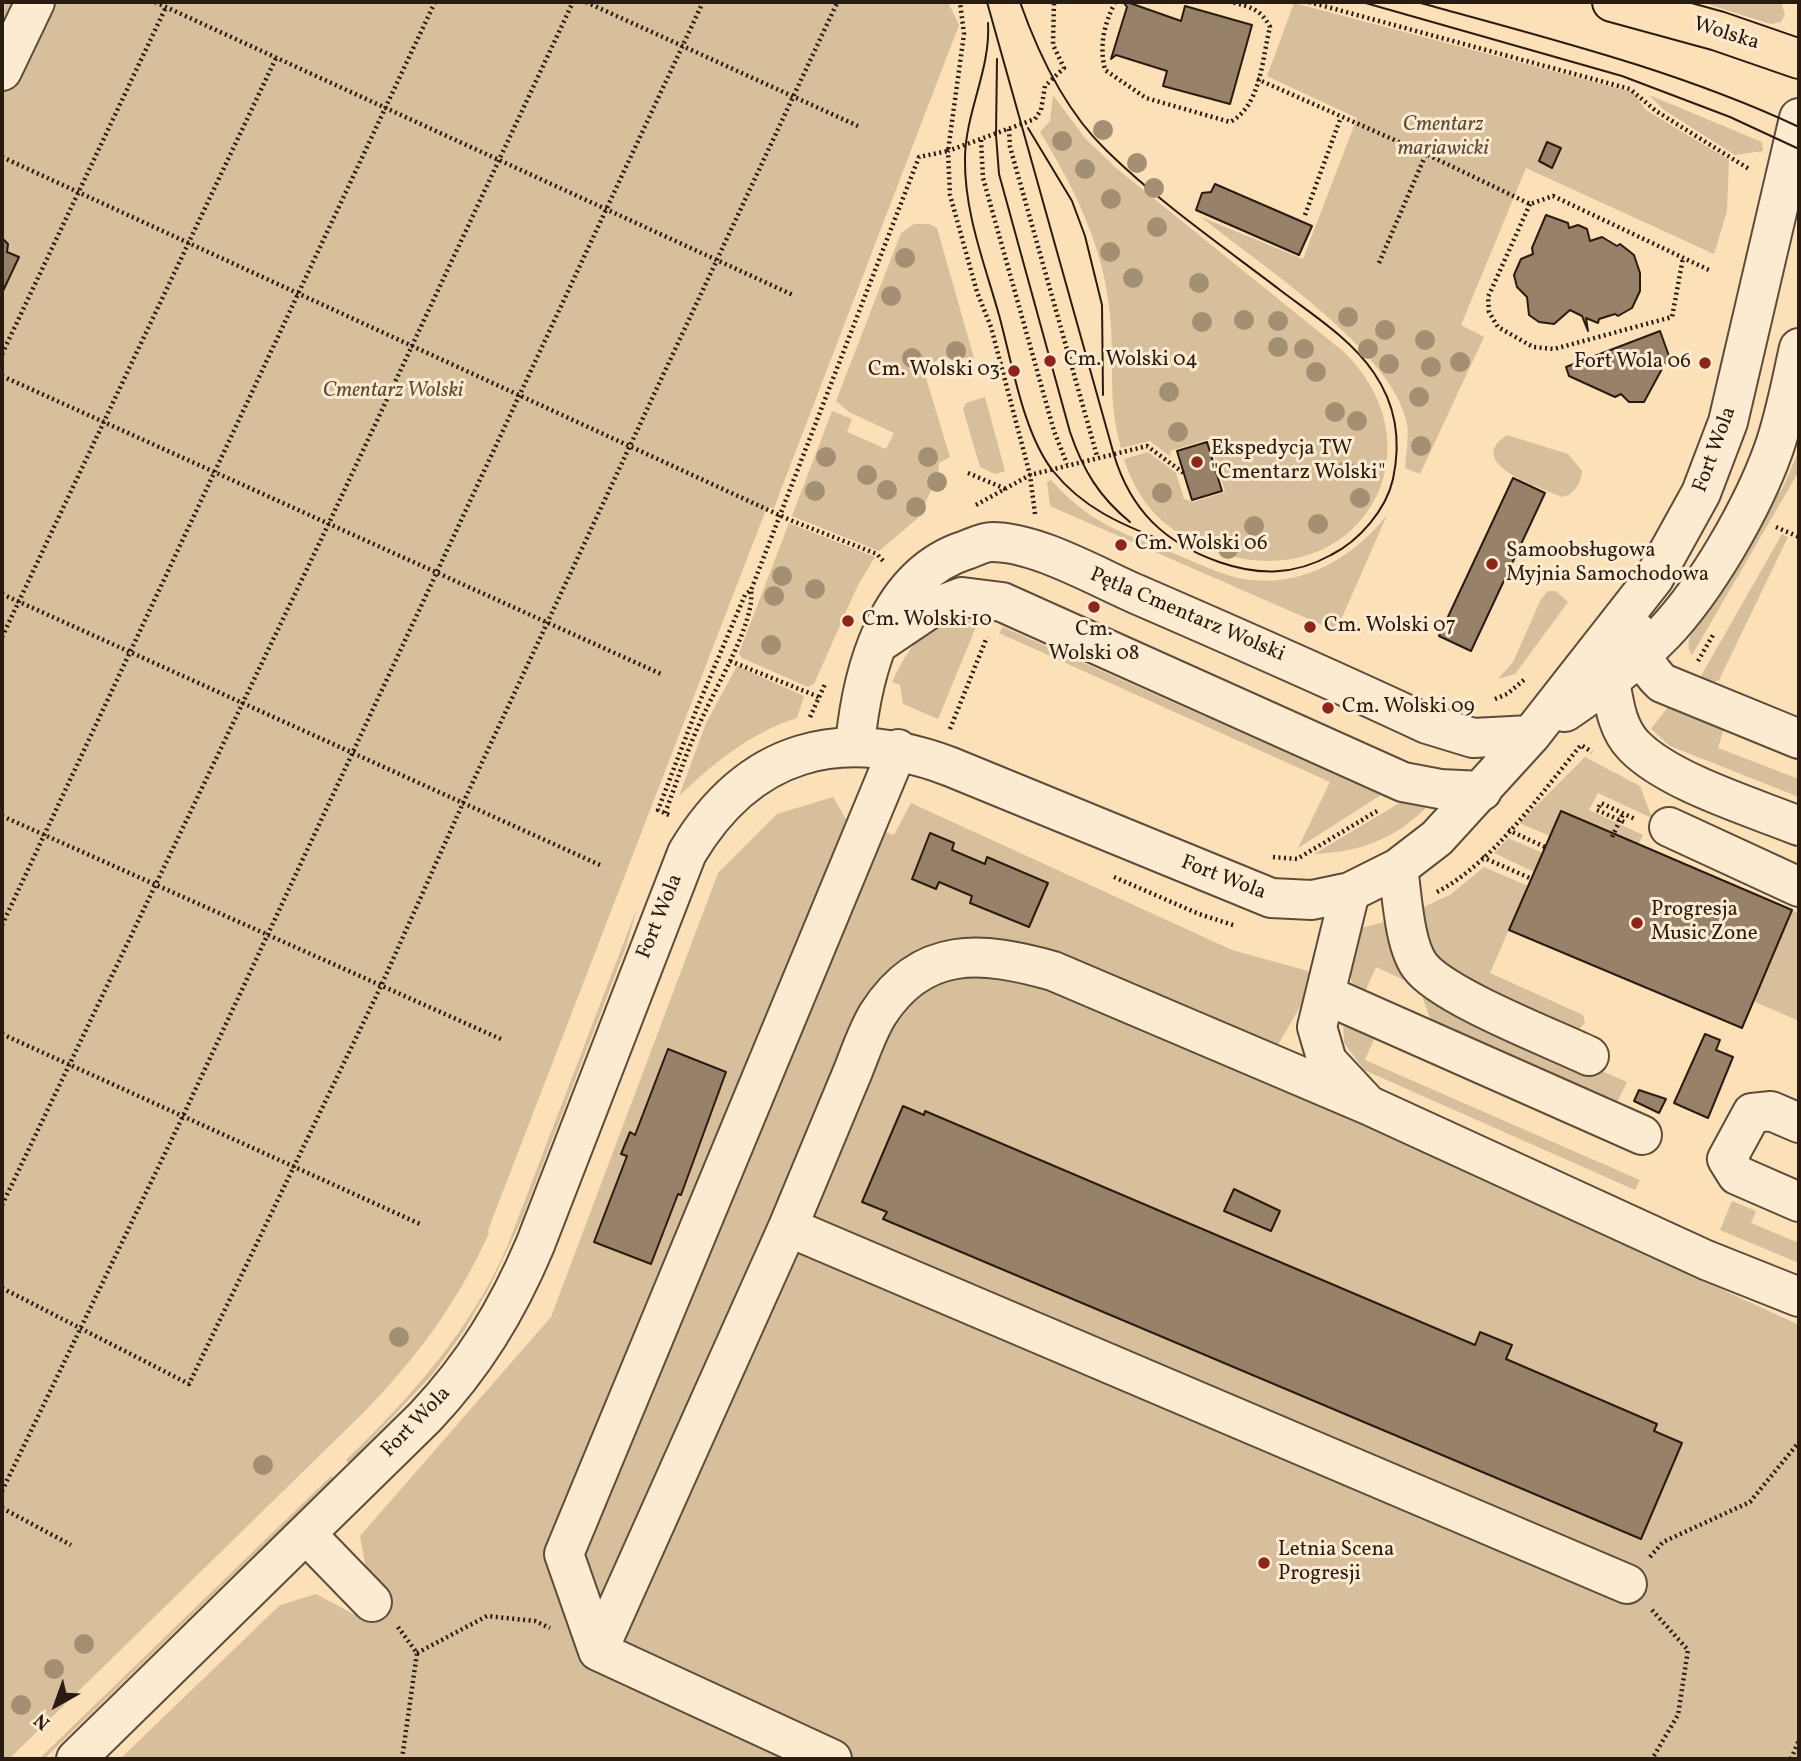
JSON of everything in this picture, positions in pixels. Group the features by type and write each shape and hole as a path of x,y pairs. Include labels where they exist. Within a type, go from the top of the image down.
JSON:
{"main road":[{"name":"Wolska","path":"1612,2 1718,32 1799,59"}],"street":[{"path":"2,71 35,2"},
{"name":"Fort Wola","path":"76,1759 451,1389 507,1308 535,1245 671,891 701,830 735,794 772,768 827,748 855,745 898,749 951,767 1271,898 1312,900 1350,892 1398,868 1437,838 1482,792 1531,735 1631,609 1683,529 1718,451 1733,402 1799,118"},
{"name":"Fort Wola","path":"1531,735 1610,681 1641,655 1685,610 1762,478 1782,422 1799,348"},
{"name":"Pętla Cmentarz Wolski","path":"855,745 859,710 879,643 896,602 922,573 954,554 990,542 1024,547 1323,675 1427,724 1473,738 1531,735"},
{"path":"879,643 928,610 962,597 1002,602 1403,782 1440,789 1482,792"},
{"path":"1631,609 1641,655 1650,671 1662,683 1799,739"},
{"path":"1681,690 1675,657 1685,610"},
{"path":"1610,681 1616,716 1633,746 1678,776 1799,827"},
{"path":"832,1759 598,1651 564,1554 898,749"},
{"path":"1668,827 1799,887"},
{"path":"1398,868 1409,938 1419,965 1440,986 1589,1056"},
{"path":"1350,892 1317,1027 1327,1061 1368,1105"},
{"path":"598,1651 788,1227 877,1016 902,982 932,965 969,956 1015,960 1053,971 1368,1105 1706,1260 1799,1297"},
{"path":"1326,995 1642,1135"},
{"path":"1799,1123 1771,1111 1752,1113 1727,1158 1737,1175 1799,1202"},
{"path":"788,1227 1627,1584"},
{"path":"306,1534 372,1602"}],"path":[{"path":"155,2 793,295"},
{"path":"2,925 435,2"},
{"path":"2,1205 329,523 410,345 573,2"},
{"path":"586,2 858,126"},
{"path":"2,1491 183,1116 703,2"},
{"path":"960,2 964,34 948,151 950,195 977,292 991,327 1030,475 1035,517 1044,521"},
{"path":"660,826 701,721 730,661 752,602 751,590 919,157 948,151 1035,119 1041,110 1045,86 1064,68 1053,45 1054,2"},
{"path":"1115,2 1103,28 1101,54 1105,70 1146,98 1230,122 1241,116 1252,102 1270,27 1265,16 1254,8 1232,2"},
{"path":"1309,2 1630,89 1656,111 1750,168 1748,176"},
{"path":"2,1288 189,1384 381,986 463,803 837,3"},
{"path":"2,354 166,7"},
{"path":"2,637 276,58"},
{"path":"1257,79 1426,154 1530,204 1553,196 1709,270"},
{"path":"1304,215 1341,117"},
{"path":"1009,129 1010,147 1097,456"},
{"path":"981,139 984,178 1054,430 1067,464"},
{"path":"1379,263 1426,154"},
{"path":"2,157 631,447 877,554 887,565"},
{"path":"1530,204 1488,297 1489,312 1498,327 1533,347 1554,349 1672,317 1683,258"},
{"path":"2,376 660,674"},
{"path":"1030,475 1097,456 1147,446 1185,474"},
{"path":"968,473 1008,490"},
{"path":"1775,527 1799,537"},
{"path":"658,810 696,708 745,595 751,590"},
{"path":"2,594 600,865"},
{"path":"950,729 991,626"},
{"path":"730,661 819,697"},
{"path":"1488,701 1507,694 1529,676"},
{"path":"940,725 957,732"},
{"path":"1612,837 1623,814 1601,803 1597,810 1624,822"},
{"path":"1264,857 1297,859 1385,806"},
{"path":"2,816 503,1040"},
{"path":"1508,830 1545,847"},
{"path":"1482,857 1532,879"},
{"path":"2,1034 420,1224"},
{"path":"1652,1759 1678,1715 1688,1650 1627,1584 1663,1542 1750,1502 1799,1442"},
{"path":"2,1508 71,1545"},
{"path":"372,1602 401,1630 417,1653 402,1759"},
{"path":"417,1653 487,1616 536,1621 598,1651"},
{"path":"1791,1759 1799,1740"}],"green space":[{"name":"Cmentarz Wolski","path":"6,2 948,2 959,25 774,508 767,507 489,1233 464,1283 418,1351 363,1413 9,1759 2,1759 2,12"},
{"path":"1701,2 1781,2 1785,14 1781,22 1771,24"},
{"name":"Cmentarz mariawicki","path":"1294,3 1633,92 1646,110 1729,160 1727,211 1714,254 1526,168 1461,325 1484,337 1420,474 1405,468 1408,437 1406,419 1394,392 1374,364 1318,309 1201,217 1303,259 1357,118 1267,76"},
{"path":"1053,95 1085,138 1116,168 1344,352 1374,393 1387,435 1384,475 1368,511 1340,539 1303,556 1258,560 1207,548 1192,541 1166,524 1145,502 1124,459 1148,452 1176,473 1184,499 1193,502 1225,492 1209,439 1170,451 1171,457 1150,441 1121,448 1114,413 1110,315 1101,266 1076,197 1040,132 1050,121"},
{"path":"1649,95 1762,142 1763,151 1735,155 1664,110"},
{"path":"914,224 929,224 937,228 974,358 946,358 922,365 950,457 939,463 938,476 918,518 879,551 792,516 832,411 852,419 847,432 886,449 894,433 849,412 836,401 901,233"},
{"path":"985,397 1005,471 995,474 980,467 963,409 966,403"},
{"path":"1507,435 1568,454 1582,471 1576,488 1562,497 1510,474 1499,465 1494,456 1496,446"},
{"path":"1799,450 1799,471 1692,655 1689,644 1694,625 1783,487"},
{"path":"1051,480 1091,516 1119,531 1220,573 1260,581 1281,580 1321,568 1357,546 1387,515 1336,631 1050,506 1047,482"},
{"path":"789,523 875,557 858,585 814,684 808,687 742,658 739,653"},
{"path":"1782,534 1788,537 1719,680 1713,683 1701,676"},
{"path":"1548,591 1556,591 1568,602 1515,674 1498,679 1513,662 1541,599"},
{"path":"954,618 978,622 938,719 903,704 900,685 892,682 916,642"},
{"path":"1003,627 1381,795 1298,848 1330,782 999,633"},
{"path":"737,666 804,696 797,718 749,740 679,796 706,723"},
{"path":"1668,707 1724,728 1718,748 1799,779 1799,797 1670,746 1651,729"},
{"path":"1585,757 1640,786 1652,818 1598,793 1589,810 1643,835 1638,845 1550,836 1519,823"},
{"path":"833,797 845,818 894,835 911,803 1232,950 1319,974 1260,1076 1799,1325 1799,1759 120,1759 280,1605 316,1594 357,1616 372,1602 360,1536 551,1317 718,873 777,814"},
{"path":"1403,801 1426,808 1401,828 1375,842 1346,850 1314,854"},
{"path":"1508,838 1543,853 1534,872 1494,853"},
{"path":"1484,867 1528,886 1490,973 1583,1015 1585,1023 1579,1029 1562,1029 1433,965 1421,908 1450,895"},
{"path":"637,908 626,947 521,1221 490,1286 464,1331 432,1375 349,1463 346,1460 416,1387 437,1361 457,1335 492,1278 507,1247"},
{"path":"1792,910 1799,914 1799,1021 1753,1001"},
{"path":"1396,919 1447,1002 1627,1082 1616,1105 1433,1027 1419,987 1376,967 1364,994 1358,994 1353,986 1350,970 1361,928"},
{"path":"1343,1018 1378,1030 1365,1060 1640,1180 1635,1190 1364,1070 1344,1043"},
{"path":"1732,1201 1756,1211 1751,1223 1799,1243 1799,1263 1720,1230"},
{"path":"331,1476 333,1478 44,1759 39,1759"}],"building":[{"path":"1124,3 1181,21 1185,6 1252,25 1230,104 1163,86 1167,71 1116,55 1111,59 1127,7"},
{"path":"1547,142 1561,148 1552,168 1539,161"},
{"path":"1215,184 1312,226 1299,255 1196,210 1202,193 1211,192"},
{"path":"1546,215 1568,223 1569,228 1578,225 1587,229 1590,241 1602,237 1617,246 1620,244 1634,255 1640,273 1640,291 1632,308 1618,316 1615,314 1599,319 1598,323 1586,318 1588,331 1582,316 1570,310 1554,324 1539,322 1529,315 1527,297 1517,287 1514,275 1521,259 1533,254 1532,248"},
{"path":"2,238 8,244 7,252 19,257 2,293"},
{"path":"1660,331 1669,356 1644,402 1629,402 1621,394 1615,397 1569,376 1566,367"},
{"name":"Ekspedycja TW \"Cmentarz Wolski\"","path":"1207,442 1222,491 1192,500 1177,451"},
{"name":"Samoobsługowa Myjnia Samochodowa","path":"1513,478 1545,493 1471,651 1439,636"},
{"path":"1561,811 1792,910 1742,1028 1509,930"},
{"path":"930,833 954,843 952,850 985,864 987,857 1048,883 1029,927 970,903 972,896 939,882 936,889 912,879"},
{"path":"1705,1034 1720,1040 1716,1050 1733,1057 1708,1118 1674,1103"},
{"path":"668,1049 726,1072 681,1195 678,1194 651,1264 594,1242 627,1156 621,1154 630,1132 635,1135"},
{"path":"1639,1090 1666,1099 1659,1113 1634,1101"},
{"path":"903,1106 924,1115 925,1111 1475,1345 1480,1332 1512,1345 1506,1359 1657,1424 1654,1431 1682,1443 1641,1539 883,1219 887,1212 862,1202"},
{"path":"1234,1189 1280,1211 1271,1231 1224,1211"}],"tram line":[{"path":"987,2 1114,455 1130,493 1140,508 1167,535 1200,554 1234,567 1263,571 1290,570 1331,555 1352,542 1370,523 1384,502 1393,479 1395,424 1381,385 1365,361 1343,338 1169,206 1107,151 1066,101 1045,62 1020,2"},
{"path":"1362,2 1622,76 1730,117 1799,149"},
{"path":"1417,2 1563,42 1659,72 1706,88 1799,127"},
{"path":"988,23 986,57 966,142 966,179 976,238 1026,417 1053,471 1077,495 1103,514 1164,541"},
{"path":"997,59 996,135 999,174 1070,432 1080,459 1093,482 1109,503 1130,522"},
{"path":"1028,128 1072,201 1085,236 1102,305 1103,395"}],"place":[{"name":"Cm. Wolski 04","path":"1050,361"},
{"name":"Fort Wola 06","path":"1705,363"},
{"name":"Cm. Wolski 03","path":"1014,371"},
{"name":"Ekspedycja TW \"Cmentarz Wolski\"","path":"1197,462"},
{"name":"Cm. Wolski 06","path":"1121,545"},
{"name":"Samoobsługowa Myjnia Samochodowa","path":"1492,564"},
{"name":"Cm. Wolski 08","path":"1094,607"},
{"name":"Cm. Wolski 10","path":"848,621"},
{"name":"Cm. Wolski 07","path":"1310,627"},
{"name":"Cm. Wolski 09","path":"1328,708"},
{"name":"Progresja Music Zone","path":"1637,923"},
{"name":"Letnia Scena Progresji","path":"1264,1563"}]}
